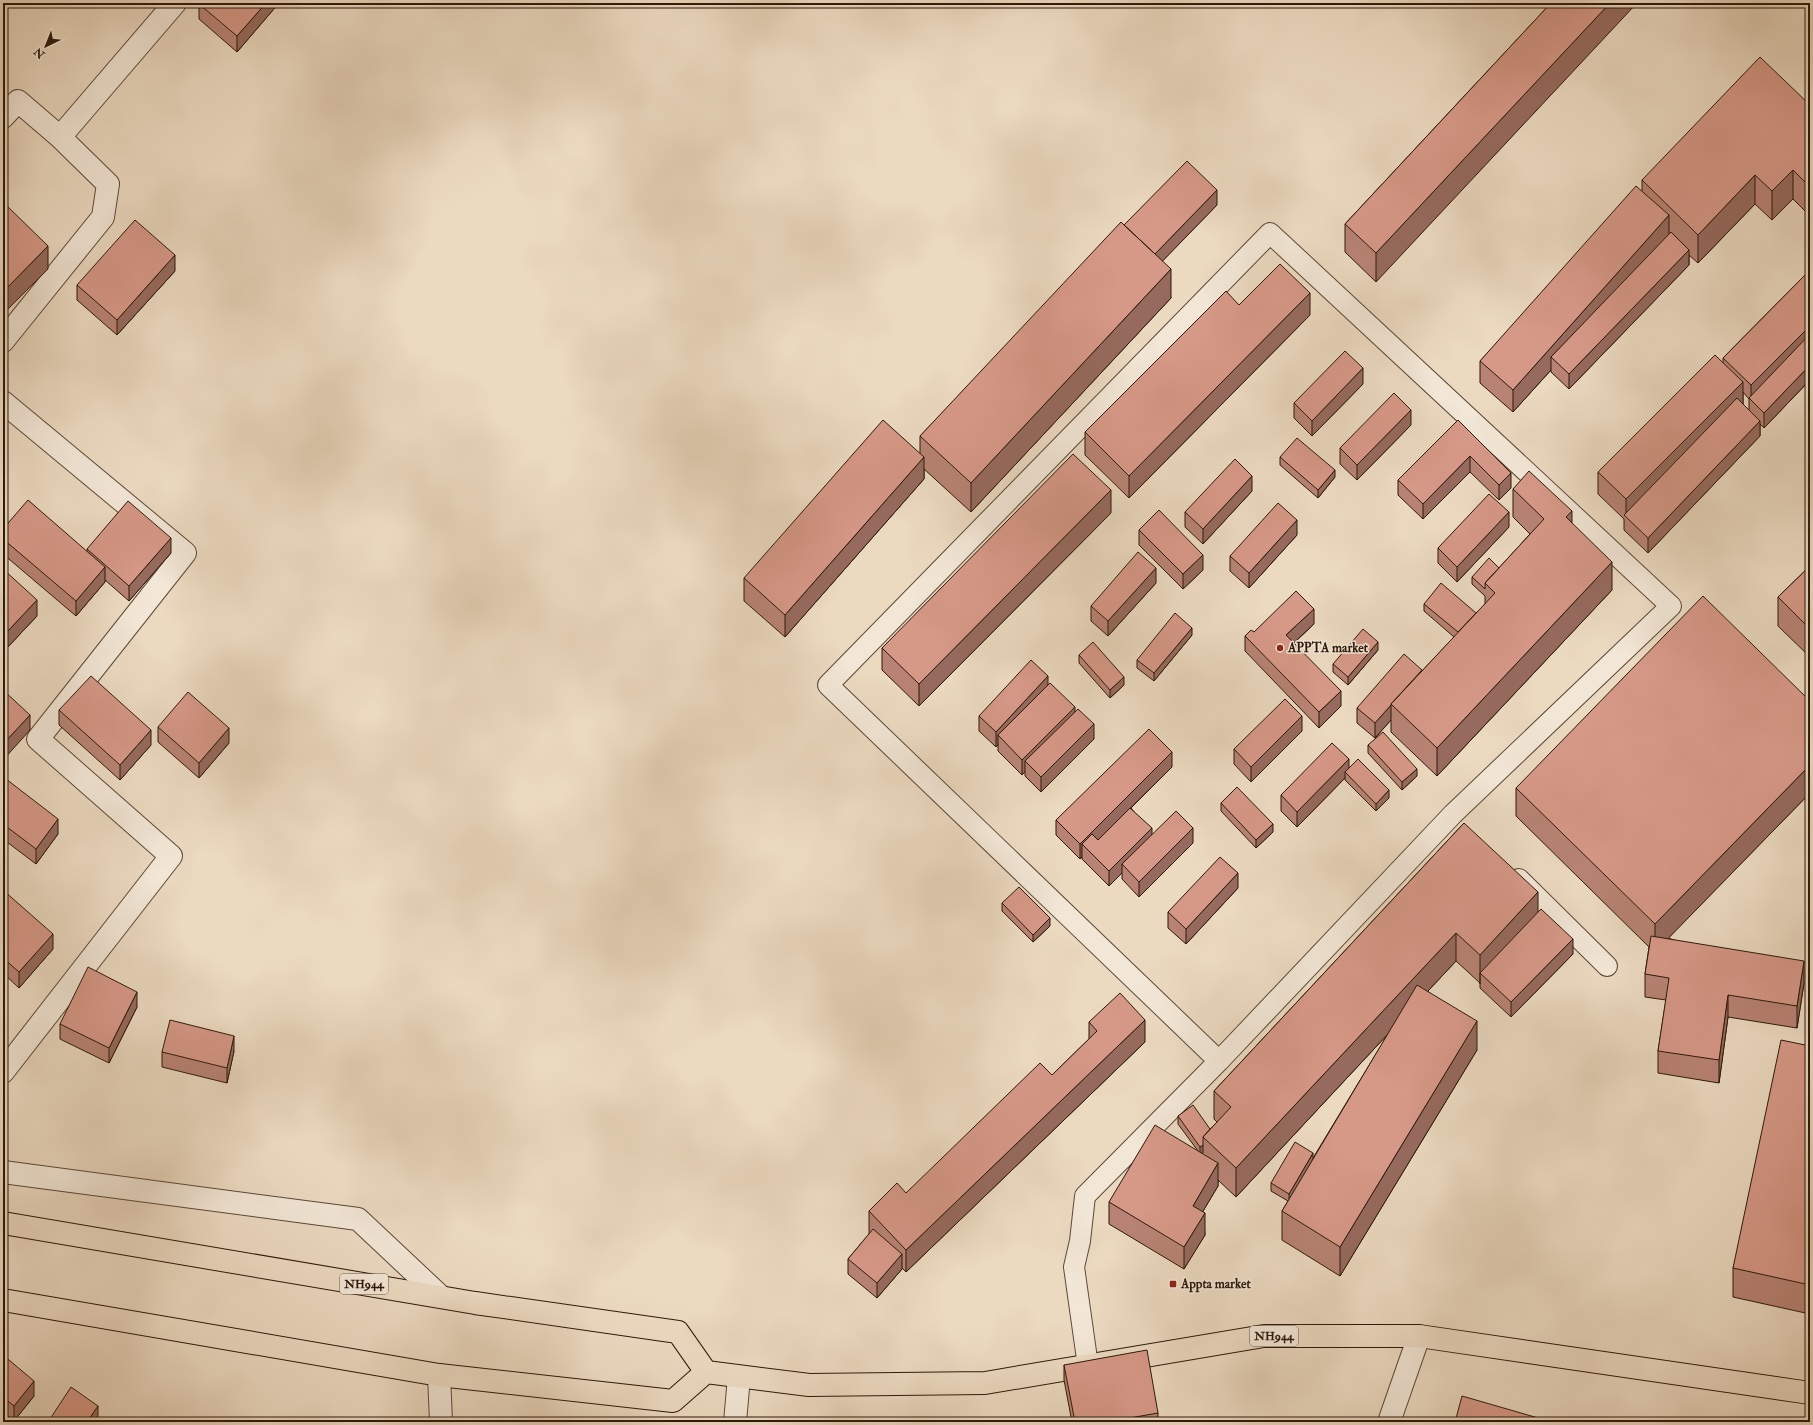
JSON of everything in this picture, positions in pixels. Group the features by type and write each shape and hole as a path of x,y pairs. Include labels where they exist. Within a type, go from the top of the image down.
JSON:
{"highway":[{"name":"NH944","path":"3,1223 475,1303 678,1332 706,1372 809,1386 985,1383 1264,1336 1419,1336 1810,1393"},
{"path":"3,1300 439,1375 673,1401 706,1372"}],"street":[{"path":"60,137 175,3"},
{"path":"3,117 18,101 60,137 108,184 103,217 3,341"},
{"path":"3,402 185,553 38,739 171,856 3,1072"},
{"path":"3,1172 358,1219 440,1296"},
{"path":"1389,1422 1419,1336"},
{"path":"439,1375 441,1422"},
{"path":"735,1422 739,1377"}],"lane":[{"path":"1088,1366 1074,1267 1080,1241 1085,1196 1671,606 1270,233 828,685 1219,1061"},
{"path":"1508,868 1607,966"}],"building":[{"path":"266,3 237,36 199,4"},
{"path":"1551,3 1610,3 1376,253 1345,224"},
{"path":"1760,57 1810,105 1810,187 1793,170 1772,191 1755,175 1698,235 1642,180"},
{"path":"1187,161 1217,190 1155,254 1124,225"},
{"path":"1636,186 1669,215 1513,390 1480,361"},
{"path":"3,202 48,246 3,292"},
{"path":"135,220 175,255 117,320 77,285"},
{"path":"1121,222 1171,269 971,483 920,436"},
{"path":"1671,232 1689,250 1569,374 1551,357"},
{"path":"1280,264 1310,293 1129,476 1085,432 1226,291 1239,305"},
{"path":"1810,270 1810,326 1751,385 1723,358"},
{"path":"1810,334 1810,365 1764,413 1749,398"},
{"path":"1345,351 1363,368 1312,421 1294,403"},
{"path":"1715,355 1743,382 1626,499 1598,472"},
{"path":"1394,393 1411,410 1357,465 1340,448"},
{"path":"1737,398 1760,421 1648,538 1624,515"},
{"path":"883,420 924,457 785,615 744,578"},
{"path":"1458,420 1511,473 1499,485 1470,456 1423,504 1398,480"},
{"path":"1297,438 1335,470 1318,490 1280,457"},
{"path":"1073,454 1111,490 919,684 882,648"},
{"path":"1235,459 1252,476 1203,529 1185,512"},
{"path":"1529,471 1572,511 1566,517 1612,562 1437,748 1391,704 1495,593 1485,583 1544,519 1513,489"},
{"path":"1489,494 1509,512 1457,567 1438,548"},
{"path":"28,500 105,567 76,601 3,539 3,529"},
{"path":"128,501 171,538 129,586 87,549"},
{"path":"1278,503 1297,520 1249,573 1230,556"},
{"path":"1159,510 1203,555 1183,574 1139,530"},
{"path":"1138,552 1156,568 1108,621 1091,606"},
{"path":"1489,558 1499,568 1485,583 1485,589 1472,577"},
{"path":"1810,566 1810,629 1778,597"},
{"path":"3,569 37,600 6,633 3,630"},
{"path":"1441,583 1476,613 1458,632 1424,604"},
{"path":"1296,591 1314,609 1286,635 1341,691 1319,712 1245,636 1251,630 1254,632"},
{"path":"1703,596 1810,701 1810,765 1655,924 1516,788"},
{"path":"1175,613 1192,628 1154,673 1137,660"},
{"path":"1363,629 1378,642 1348,677 1333,664"},
{"path":"1093,642 1124,677 1110,690 1079,655"},
{"path":"1404,654 1422,670 1375,723 1357,708"},
{"path":"1031,660 1048,676 996,732 979,716"},
{"path":"91,676 151,730 120,765 59,710"},
{"path":"1050,683 1075,707 1022,760 998,735"},
{"path":"3,690 30,715 3,744"},
{"path":"188,692 229,728 199,763 158,727"},
{"path":"1285,699 1302,716 1251,767 1234,749"},
{"path":"1078,709 1094,724 1041,777 1025,761"},
{"path":"1149,729 1172,752 1080,844 1056,820"},
{"path":"1383,732 1417,769 1402,782 1368,745"},
{"path":"1332,743 1349,759 1297,812 1281,795"},
{"path":"1358,759 1389,790 1376,804 1345,772"},
{"path":"6,779 58,819 36,849 3,824 3,783"},
{"path":"1237,787 1273,824 1256,840 1221,803"},
{"path":"1130,808 1152,828 1109,871 1082,844 1092,834 1098,840"},
{"path":"1176,811 1193,828 1139,882 1122,864"},
{"path":"1464,823 1538,892 1480,955 1456,933 1236,1168 1203,1137 1231,1107 1214,1091"},
{"path":"1220,857 1238,873 1186,929 1168,912"},
{"path":"1019,887 1050,918 1033,935 1002,903"},
{"path":"3,890 53,934 19,972 3,958"},
{"path":"1541,909 1573,939 1511,1002 1480,973"},
{"path":"1651,936 1804,961 1797,1006 1728,995 1719,1060 1658,1051 1669,978 1645,974"},
{"path":"88,967 137,992 109,1048 60,1024"},
{"path":"1417,985 1477,1021 1340,1247 1282,1211"},
{"path":"1120,993 1145,1020 906,1250 869,1211 897,1183 906,1193 1040,1063 1052,1075 1097,1031 1089,1022"},
{"path":"170,1020 234,1036 227,1068 162,1052"},
{"path":"1781,1040 1810,1046 1810,1285 1733,1268"},
{"path":"1193,1105 1210,1129 1203,1137 1203,1145 1200,1147 1178,1116"},
{"path":"1155,1125 1218,1163 1193,1206 1205,1213 1184,1247 1109,1202"},
{"path":"1295,1142 1313,1153 1289,1194 1271,1183"},
{"path":"873,1229 902,1254 877,1283 848,1259"},
{"path":"1147,1350 1158,1413 1107,1422 1075,1422 1064,1365"},
{"path":"3,1355 34,1381 14,1406 3,1397"},
{"path":"71,1387 98,1406 87,1422 48,1422"},
{"path":"1462,1396 1552,1422 1455,1422"}],"place":[{"name":"APPTA market","path":"1280,648"},
{"name":"Appta market","path":"1173,1284"}]}
